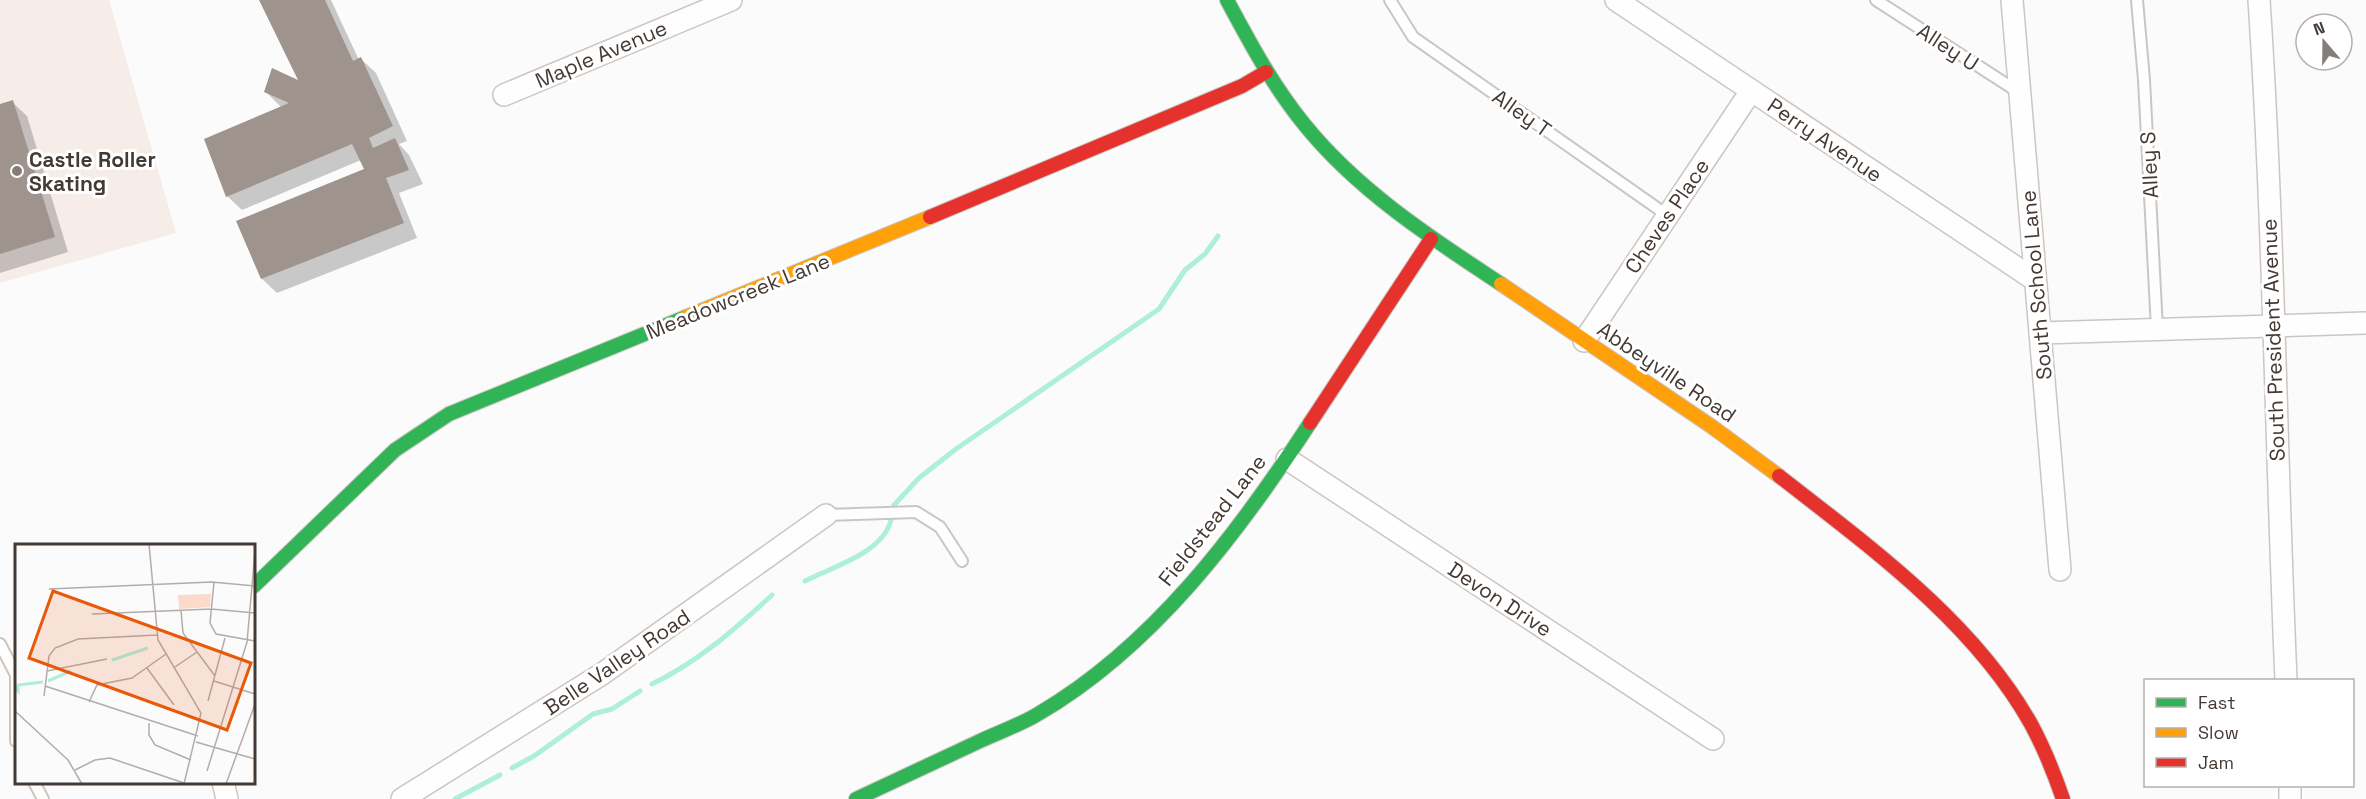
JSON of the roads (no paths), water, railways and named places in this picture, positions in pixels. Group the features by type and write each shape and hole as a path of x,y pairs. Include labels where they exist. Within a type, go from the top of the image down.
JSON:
{"street":[{"name":"Maple Avenue","path":"504,95 731,0"},
{"name":"Abbeyville Road","path":"1227,0 1266,72 1300,120 1334,158 1374,195 1431,239 1690,411 1786,481 1909,581 1995,669 2038,735 2063,799"},
{"name":"Perry Avenue","path":"1616,0 2036,280"},
{"name":"South School Lane","path":"2012,0 2060,570"},
{"name":"South President Avenue","path":"2259,0 2272,251 2272,325 2286,679"},
{"name":"Meadowcreek Lane","path":"255,585 395,450 449,414 952,208 1242,86 1266,72"},
{"name":"Cheves Place","path":"1584,341 1751,91"},
{"name":"Fieldstead Lane","path":"856,799 1038,714 1100,671 1197,579 1287,459 1431,239"},
{"path":"2040,333 2366,323"},
{"name":"Devon Drive","path":"1287,459 1713,739"},
{"name":"Belle Valley Road","path":"402,799 602,674 826,515"},
{"path":"223,784 227,799"}],"lane":[{"name":"Alley T","path":"1390,0 1413,37 1667,215"},
{"name":"Alley U","path":"1876,0 2020,93"},
{"name":"Alley S","path":"2137,0 2144,80 2157,329"},
{"path":"826,515 915,512 940,527 962,561"},
{"path":"0,644 15,673"},
{"path":"35,784 43,799"}],"waterway":[{"path":"894,505 919,478 956,449 1159,309 1185,270 1205,254 1218,236"},
{"path":"805,581 867,550 886,532 891,520"},
{"path":"652,684 700,655 772,595"},
{"path":"512,768 534,756 593,714 612,709 640,691"},
{"path":"455,799 500,775"}],"place":[{"name":"Castle Roller Skating","path":"17,171"}]}
